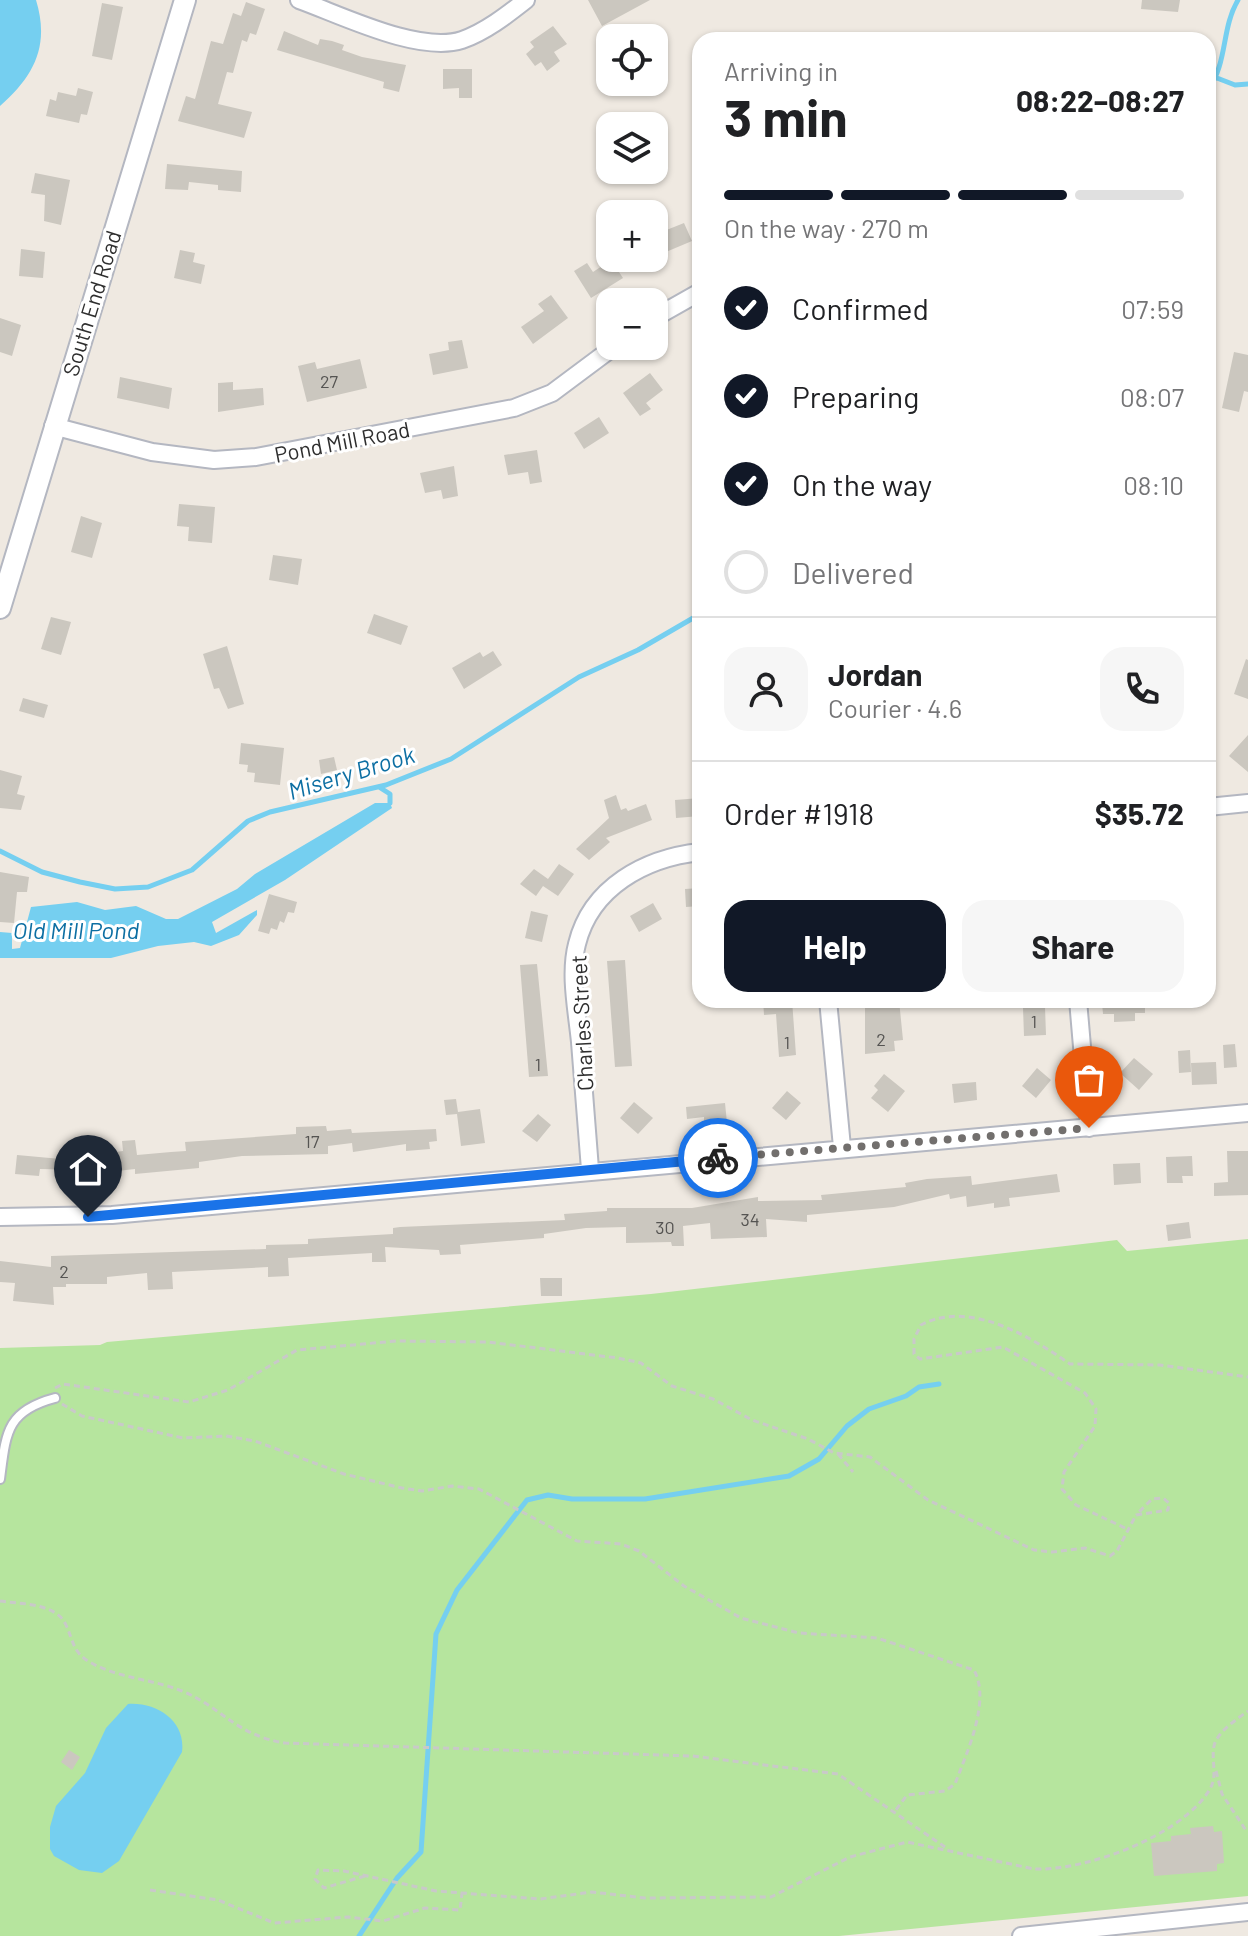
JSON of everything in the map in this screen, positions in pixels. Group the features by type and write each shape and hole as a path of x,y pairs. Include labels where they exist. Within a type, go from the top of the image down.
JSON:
{"street":[{"name":"South End Road","path":"0,608 185,0"},
{"path":"299,0 412,39 443,44 482,30 526,0"},
{"path":"668,310 692,297"},
{"name":"Pond Mill Road","path":"53,426 184,459 256,457 514,408 552,393 596,360"},
{"path":"1216,806 1248,803"},
{"name":"Charles Street","path":"590,1170 575,978 576,946 597,904 622,879 652,862 692,854"},
{"path":"829,1008 842,1147"},
{"path":"1079,1008 1089,1128"},
{"path":"0,1217 112,1215 842,1147 1248,1113"},
{"path":"1021,1936 1248,1912"}],"lane":[{"path":"0,1479 7,1438 16,1417 29,1405 55,1398"}],"path":[{"path":"1126,1529 1076,1505 1062,1489 1064,1472 1095,1426 1096,1409 1085,1393 1003,1347 920,1359 914,1354 914,1347 921,1325 941,1318 1006,1325 1070,1364 1081,1366 1134,1363 1248,1377"},
{"path":"853,1472 836,1453 823,1446 672,1386 647,1367 631,1360 479,1341 396,1341 307,1348 228,1390 189,1402 63,1384 55,1387 55,1398 82,1416 183,1438 226,1436 255,1441 357,1478 422,1491 452,1486 479,1489 577,1541 621,1544 639,1551 701,1596 765,1626 819,1636 877,1638 974,1670 981,1686 979,1703 955,1784 945,1791 907,1795 895,1811"},
{"path":"836,1453 870,1457 928,1500 1039,1552 1085,1548 1110,1556 1117,1551 1136,1515 1152,1499 1163,1498 1169,1503 1168,1510 1163,1513 1136,1515"},
{"path":"0,1601 52,1611 63,1619 78,1653 92,1663 182,1691 253,1737 285,1743 692,1756 838,1774 948,1849"},
{"path":"365,1876 324,1888 315,1879 318,1870 325,1868 462,1893 540,1899 592,1892 645,1898 771,1897 850,1857 893,1843 923,1843 1034,1869 1055,1870 1133,1845 1176,1822 1206,1795 1213,1781 1214,1746 1248,1711"},
{"path":"1242,1715 1248,1717"},
{"path":"1215,1767 1222,1794 1247,1832"},
{"path":"150,1890 218,1900 274,1923 376,1920 425,1908 460,1910 462,1893"}],"green space":[{"path":"1248,1239 1248,1896 839,1936 0,1936 0,1348 100,1345 651,1294 1117,1240 1127,1251"}],"water":[{"path":"0,0 36,0 41,32 40,46 30,71 0,106"},
{"name":"Old Mill Pond","path":"375,803 390,803 392,808 285,880 212,922 216,933 257,910 257,915 239,935 211,946 194,942 158,946 111,958 0,958 0,932 12,933 12,949 20,948 31,907 77,902 105,910 136,906 166,919 178,919 237,889 255,874"},
{"path":"128,1704 150,1706 168,1716 179,1732 182,1752 119,1861 102,1873 79,1870 54,1856 50,1849 50,1827 56,1806 85,1773 106,1728"}],"building":[{"path":"588,0 650,0 606,24 601,24"},
{"path":"1142,0 1180,0 1178,12 1141,9"},
{"path":"246,2 265,9 256,35 250,33 247,42 242,40 233,73 227,72 218,104 252,112 244,138 178,121 186,96 195,99 211,41 223,44 233,13 241,16"},
{"path":"102,3 123,7 112,60 92,56"},
{"path":"553,26 567,44 554,52 560,61 547,71 541,62 535,66 526,54 534,47 530,42"},
{"path":"284,31 318,45 320,39 332,41 344,45 342,50 362,57 406,65 399,92 383,88 384,82 277,50"},
{"path":"443,69 472,69 472,98 459,98 459,88 443,89"},
{"path":"78,88 93,92 87,115 81,114 79,123 46,116 50,99 56,101 58,92 76,96"},
{"path":"167,164 242,171 241,192 218,190 218,185 189,182 188,190 165,189"},
{"path":"35,173 70,180 61,225 44,221 45,195 31,193"},
{"path":"684,223 692,241 668,251 668,229"},
{"path":"21,249 45,252 43,278 19,276"},
{"path":"180,250 195,253 193,262 205,265 201,284 174,278"},
{"path":"587,263 593,272 619,272 623,278 607,288 596,288 596,295 591,298 574,271"},
{"path":"551,295 568,318 533,344 521,327 544,311 538,304"},
{"path":"0,318 21,325 12,356 0,352"},
{"path":"462,340 468,368 433,375 429,354 449,350 448,342"},
{"path":"1234,352 1248,355 1248,392 1244,391 1239,412 1222,408"},
{"path":"360,359 367,388 307,402 298,366 315,362 317,369"},
{"path":"650,373 663,390 646,403 651,409 640,416 623,393"},
{"path":"120,377 172,388 169,409 117,398"},
{"path":"233,382 233,390 263,388 264,405 218,412 218,383"},
{"path":"599,417 609,433 584,449 574,433"},
{"path":"537,450 542,482 530,484 528,472 508,475 504,455"},
{"path":"454,466 458,496 443,499 441,490 425,493 420,473"},
{"path":"179,504 215,507 212,543 188,541 189,527 177,526"},
{"path":"81,516 102,523 92,558 71,552"},
{"path":"273,555 302,559 298,585 269,580"},
{"path":"374,614 408,626 401,645 367,633"},
{"path":"51,617 71,622 61,655 41,649"},
{"path":"227,646 244,704 228,709 219,688 214,689 203,654"},
{"path":"493,651 502,665 464,689 452,668 480,652 483,657"},
{"path":"1248,660 1248,699 1234,694"},
{"path":"23,698 48,705 44,718 19,711"},
{"path":"1248,735 1248,772 1229,756"},
{"path":"241,743 284,748 280,785 254,782 255,773 247,772 248,765 239,764"},
{"path":"334,757 337,770 321,774 319,760"},
{"path":"0,770 22,776 17,794 25,796 21,810 0,808"},
{"path":"616,795 621,810 626,808 628,811 646,804 652,820 606,838 610,842 589,860 576,849 609,818 604,800"},
{"path":"692,799 692,817 676,818 675,800"},
{"path":"559,864 574,874 558,896 543,886 536,896 520,884 534,869 548,879"},
{"path":"0,872 29,877 27,892 17,892 14,923 0,922"},
{"path":"685,889 692,889 692,907 686,907"},
{"path":"269,894 297,902 294,913 288,912 284,923 280,921 277,930 271,928 269,934 258,931"},
{"path":"653,903 662,919 639,932 630,916"},
{"path":"531,911 548,915 542,942 525,938"},
{"path":"625,960 632,1066 615,1067 607,961"},
{"path":"537,964 548,1076 529,1077 520,965"},
{"path":"764,1008 793,1008 796,1055 779,1057 776,1014 764,1015"},
{"path":"865,1008 900,1008 903,1040 894,1041 895,1051 865,1054"},
{"path":"1023,1008 1045,1008 1046,1035 1024,1036"},
{"path":"1102,1008 1145,1008 1145,1013 1135,1013 1135,1021 1114,1022 1114,1014 1103,1014"},
{"path":"1235,1044 1237,1067 1224,1068 1223,1045"},
{"path":"1190,1050 1191,1072 1179,1073 1178,1051"},
{"path":"1134,1058 1153,1074 1139,1090 1120,1073"},
{"path":"1216,1062 1217,1084 1192,1085 1191,1063"},
{"path":"1037,1068 1051,1080 1036,1098 1022,1086"},
{"path":"884,1074 905,1091 888,1112 871,1098 878,1090 874,1086"},
{"path":"976,1082 977,1100 954,1103 952,1084"},
{"path":"787,1091 801,1103 786,1120 772,1108"},
{"path":"456,1099 458,1112 480,1109 485,1143 461,1146 457,1114 446,1115 444,1100"},
{"path":"634,1102 653,1118 638,1134 620,1118"},
{"path":"725,1103 727,1123 704,1124 704,1117 687,1119 686,1107"},
{"path":"538,1114 551,1125 537,1142 522,1131"},
{"path":"326,1126 327,1131 351,1129 352,1133 436,1129 437,1141 429,1142 430,1149 406,1151 406,1144 353,1152 352,1143 328,1146 328,1154 242,1156 199,1162 199,1168 135,1174 135,1169 82,1175 81,1170 40,1169 39,1176 15,1174 17,1155 61,1159 123,1151 122,1141 135,1140 137,1155 186,1151 185,1142 296,1134 296,1127"},
{"path":"1227,1151 1248,1151 1248,1195 1214,1196 1214,1183 1228,1182"},
{"path":"1192,1156 1193,1176 1182,1176 1183,1183 1167,1183 1166,1157"},
{"path":"1140,1163 1141,1183 1114,1185 1113,1164"},
{"path":"1057,1174 1060,1192 1009,1198 1010,1206 994,1208 994,1203 967,1207 966,1196 950,1199 949,1194 894,1207 807,1215 807,1222 766,1219 767,1237 711,1239 710,1223 683,1226 684,1246 672,1246 671,1242 626,1243 626,1227 586,1228 544,1234 544,1238 460,1245 461,1254 440,1255 439,1250 385,1247 386,1262 372,1262 372,1253 288,1258 289,1276 268,1277 268,1267 172,1272 173,1289 148,1290 147,1273 107,1277 107,1284 53,1287 54,1305 13,1301 15,1283 0,1282 0,1261 51,1267 51,1256 266,1249 266,1245 308,1244 308,1239 393,1234 393,1228 400,1227 565,1220 564,1214 607,1211 607,1208 692,1208 758,1197 758,1201 822,1200 821,1195 906,1187 905,1183 927,1179 971,1176 972,1185"},
{"path":"1189,1222 1191,1238 1168,1241 1166,1225"},
{"path":"540,1278 562,1278 562,1296 541,1296"},
{"path":"69,1750 80,1757 72,1770 61,1762"},
{"path":"1213,1826 1214,1832 1222,1831 1224,1863 1217,1864 1217,1871 1154,1876 1151,1843 1171,1841 1171,1836 1191,1834 1190,1828"}],"waterway":[{"name":"Misery Brook","path":"1216,75 1229,22 1238,0"},
{"path":"1217,78 1235,85 1248,84"},
{"name":"Misery Brook","path":"0,851 42,872 80,882 115,889 148,887 192,870 248,821 270,812 386,785 451,759 579,677 638,650 692,619"},
{"path":"379,787 390,794 390,803"},
{"path":"359,1936 397,1878 421,1852 436,1634 457,1590 527,1500 548,1495 572,1499 645,1499 789,1476 819,1459 847,1426 869,1409 906,1396 919,1387 939,1384"}],"way so far":[{"path":"718,1158 1089,1128"}],"route":[{"path":"88,1217 718,1158"}]}
